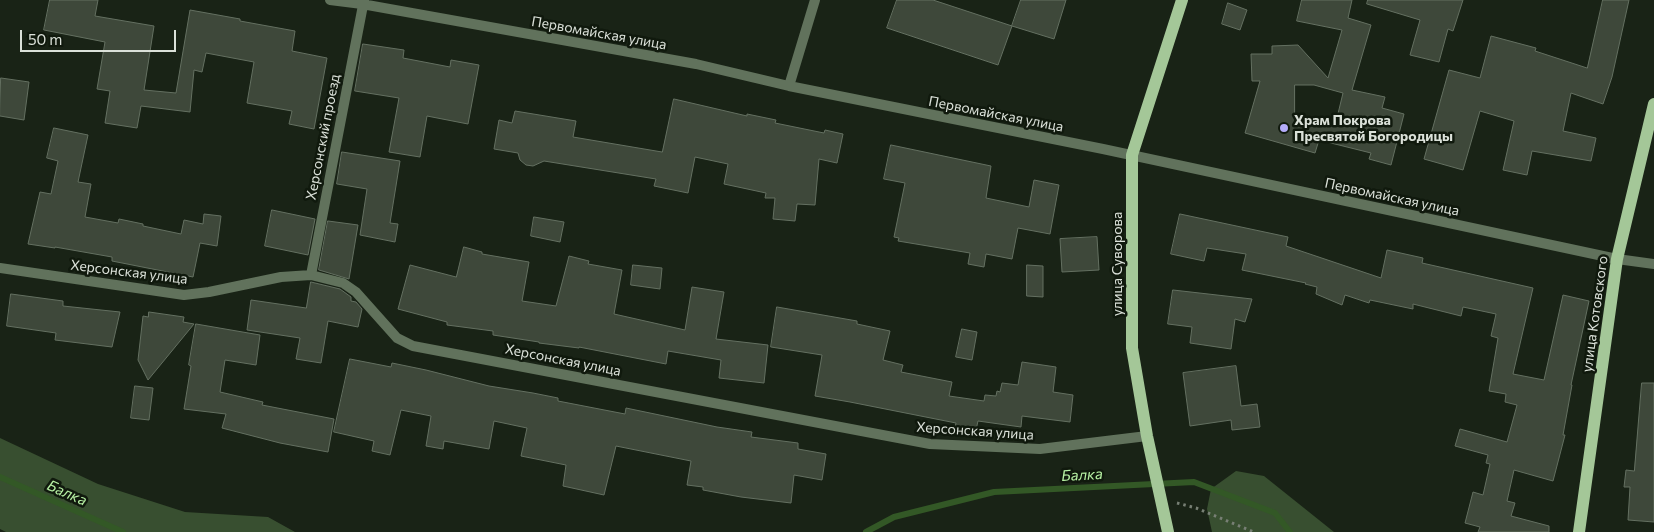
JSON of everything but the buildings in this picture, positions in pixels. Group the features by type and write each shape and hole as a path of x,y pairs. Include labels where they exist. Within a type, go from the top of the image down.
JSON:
{"main road":[{"name":"улица Суворова","path":"1168,532 1147,436 1132,348 1132,155 1182,0"},
{"name":"улица Котовского","path":"1580,532 1617,259 1654,104"}],"street":[{"name":"Первомайская улица","path":"330,0 363,2 696,64 789,86 1132,155 1617,259 1654,264"},
{"path":"789,86 814,0"},
{"name":"Херсонский проезд","path":"311,276 363,2"},
{"name":"Херсонская улица","path":"0,268 184,295 209,292 281,276 311,276 343,284 356,292 397,338 413,346 930,444 1040,449 1147,436"}],"path":[{"path":"1161,499 1196,508 1254,532"}],"green space":[{"path":"0,438 98,484 185,512 268,517 295,532 6,532 0,529"},
{"path":"1236,471 1264,476 1334,532 1212,532 1207,509 1211,489"}],"waterway":[{"name":"Балка","path":"0,477 123,532"},
{"name":"Балка","path":"866,532 894,517 994,492 1194,482 1275,513 1290,532"}],"place":[{"name":"Храм Покрова Пресвятой Богородицы","path":"1284,128"}]}
